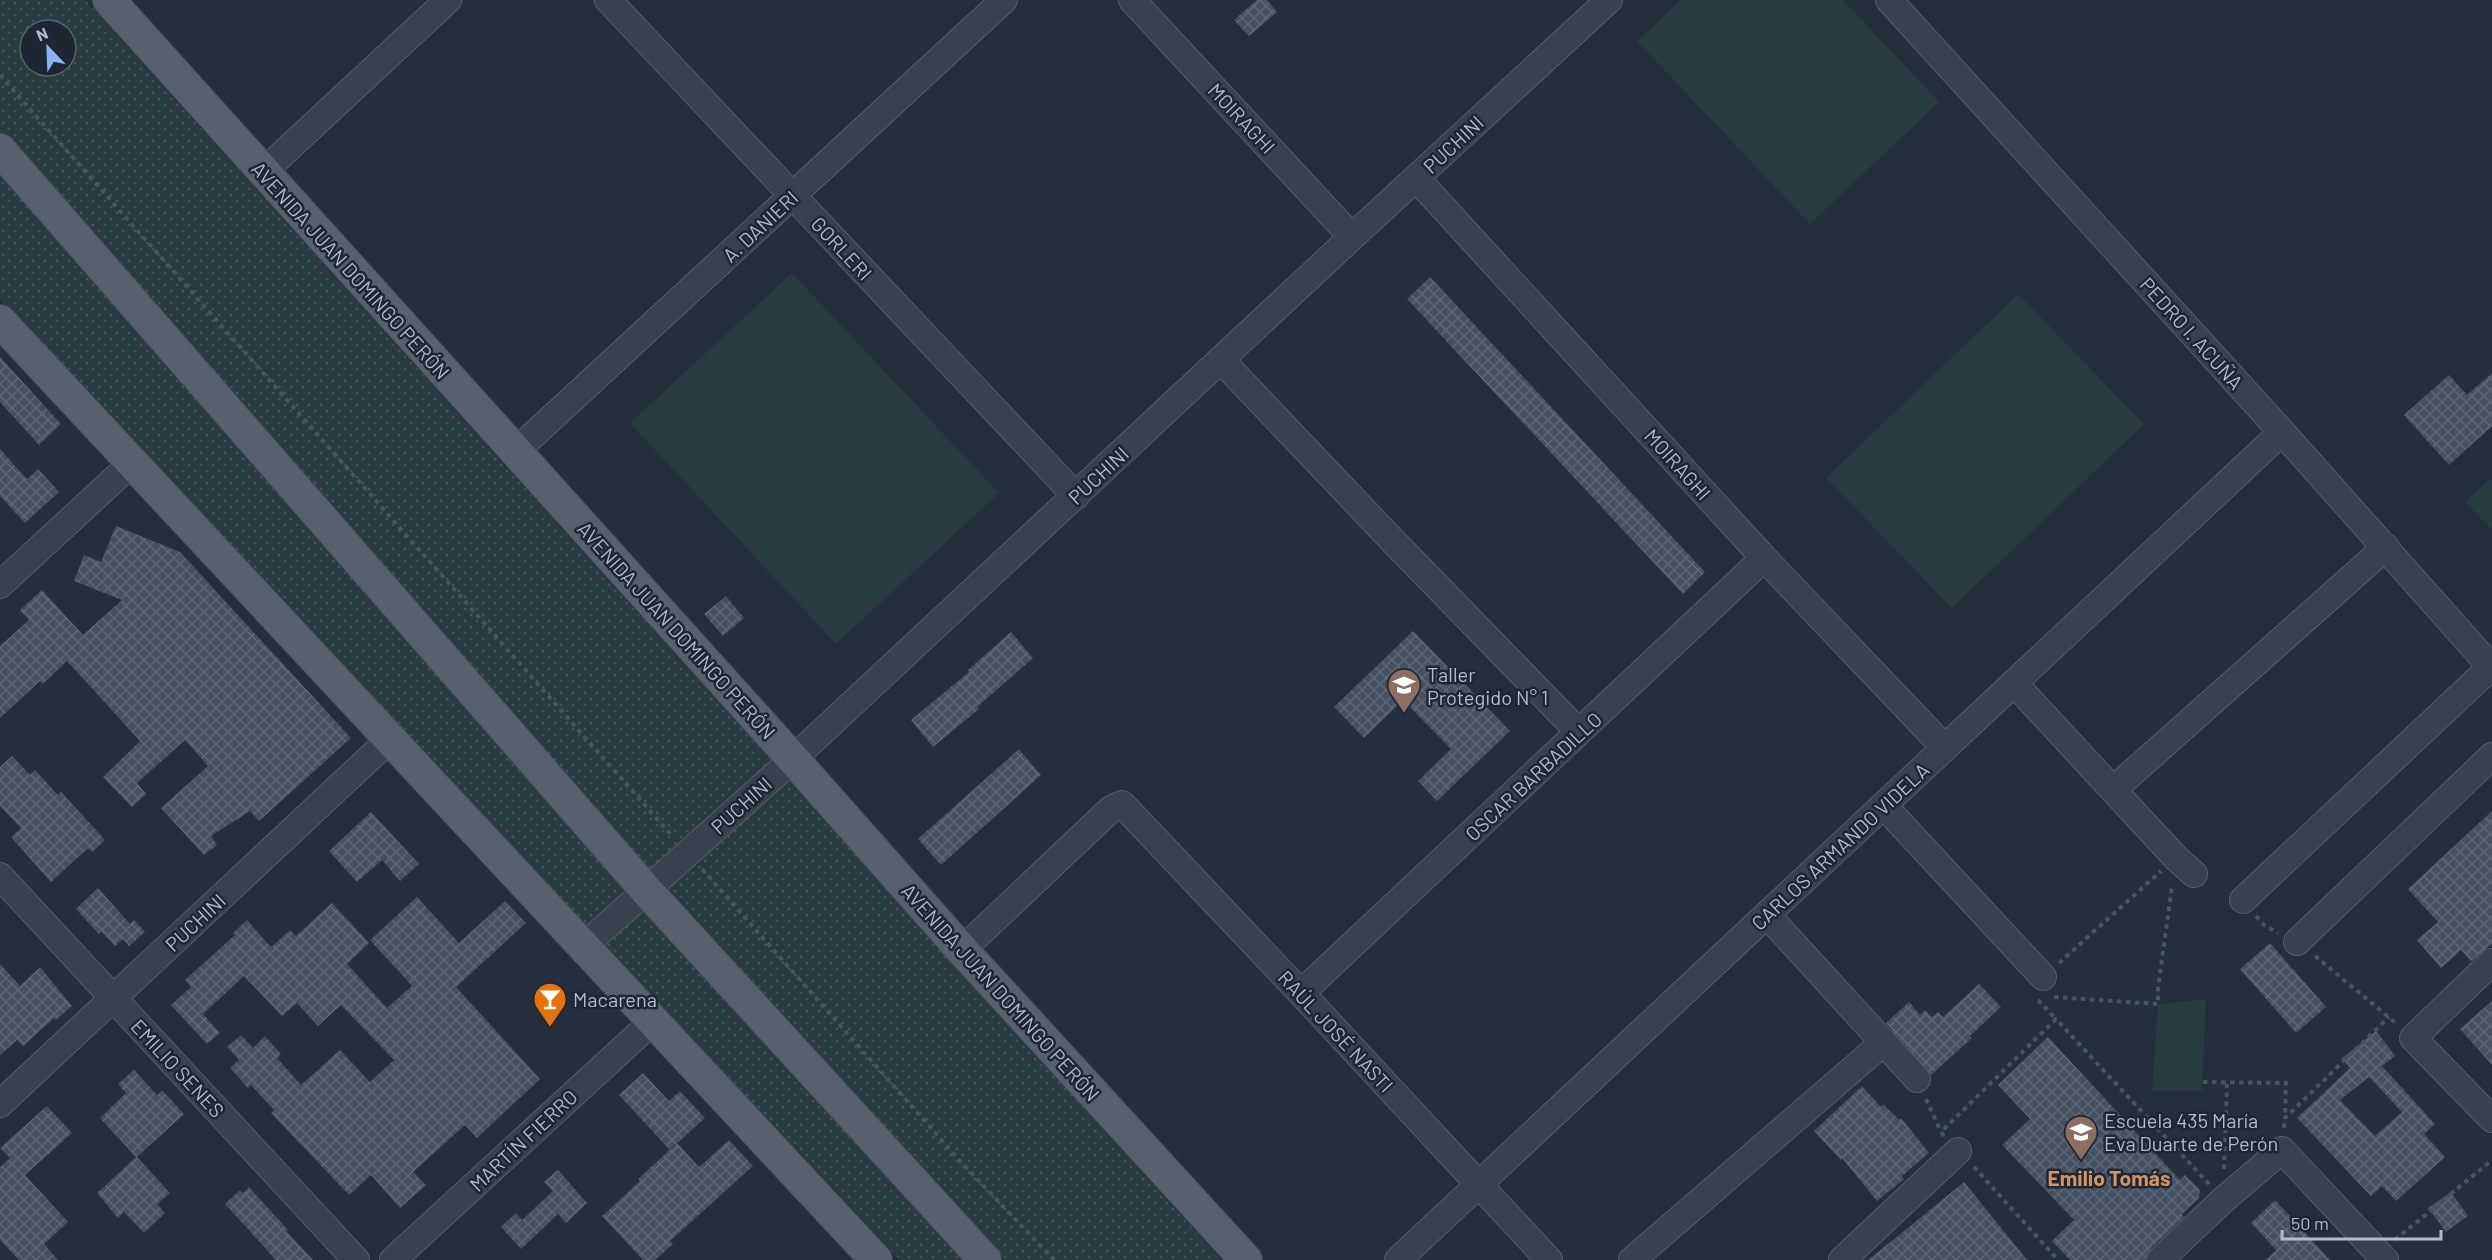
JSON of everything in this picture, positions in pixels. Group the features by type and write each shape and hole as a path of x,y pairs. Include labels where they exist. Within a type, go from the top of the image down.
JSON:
{"main road":[{"name":"AVENIDA JUAN DOMINGO PERÓN","path":"109,0 794,759 962,950 1246,1260"},
{"path":"0,150 646,890 985,1260"},
{"path":"0,321 876,1260"}],"street":[{"path":"263,172 448,0"},
{"name":"GORLERI","path":"608,0 1076,496"},
{"name":"A. DANIERI","path":"516,451 1004,0"},
{"name":"MOIRAGHI","path":"1132,0 1352,237"},
{"name":"PUCHINI","path":"584,946 794,759 1609,0"},
{"name":"PEDRO I. ACUÑA","path":"1889,0 2386,547 2492,667"},
{"name":"MOIRAGHI","path":"1416,178 1764,558 1944,747"},
{"path":"1221,360 1579,732"},
{"name":"CARLOS ARMANDO VIDELA","path":"1398,1260 2282,432"},
{"path":"0,585 132,463"},
{"path":"2114,789 2386,547"},
{"name":"OSCAR BARBADILLO","path":"1301,993 1764,558"},
{"path":"2243,900 2492,667"},
{"path":"2014,683 2185,866"},
{"name":"PUCHINI","path":"0,1104 390,739"},
{"path":"2297,942 2492,756"},
{"name":"RAÚL JOSÉ NASTI","path":"962,950 1111,809 1122,804 1549,1260"},
{"path":"1884,806 2043,977"},
{"name":"EMILIO SENES","path":"0,876 356,1260"},
{"path":"1767,915 1917,1079"},
{"path":"2492,962 2413,1038 2492,1119"},
{"name":"MARTÍN FIERRO","path":"393,1260 653,1021"},
{"path":"1632,1260 1884,1042"},
{"path":"2162,1259 2223,1200 2282,1150 2382,1257"},
{"path":"1842,1260 1958,1151"}],"path":[{"path":"0,75 960,1161 1054,1260"},
{"path":"2043,977 2185,866"},
{"path":"2185,866 2158,988 2158,1004 2033,995 2223,1200"},
{"path":"2243,900 2264,926 2297,942 2413,1038"},
{"path":"2285,1118 2389,1017"},
{"path":"1941,1132 2056,1019"},
{"path":"1917,1079 1941,1132 2058,1260"},
{"path":"2203,1083 2286,1083 2282,1150"},
{"path":"2223,1200 2227,1084"},
{"path":"2382,1257 2492,1160"}],"green space":[{"path":"0,0 85,0 1221,1260 900,1260 0,299"},
{"path":"1681,0 1843,0 1939,102 1810,224 1637,41"},
{"path":"792,273 999,493 836,644 630,423"},
{"path":"2018,294 2144,424 1952,608 1826,478"},
{"path":"2492,477 2492,530 2465,502"},
{"path":"2206,999 2202,1091 2152,1091 2158,1004"}],"building":[{"path":"1257,0 1267,0 1277,12 1249,36 1234,20"},
{"path":"1430,277 1705,572 1683,594 1407,299"},
{"path":"0,357 61,424 39,445 0,402"},
{"path":"2492,373 2492,426 2449,465 2404,415 2449,375 2467,395"},
{"path":"0,449 27,479 38,469 59,492 25,523 0,496"},
{"path":"116,526 180,552 351,738 259,821 250,811 211,836 217,845 204,855 161,808 208,766 185,740 137,783 146,794 132,807 103,777 140,741 67,661 43,684 40,681 0,718 0,646 29,620 20,610 42,590 83,635 122,600 74,581 84,555 101,562"},
{"path":"726,596 744,618 723,636 704,614"},
{"path":"1413,631 1510,731 1437,801 1418,781 1451,749 1403,700 1364,738 1334,707"},
{"path":"1011,632 1033,658 977,707 979,709 933,747 911,720 969,672 968,670"},
{"path":"1019,749 1041,775 941,865 918,839"},
{"path":"12,756 30,775 35,770 58,795 61,792 105,840 92,852 88,848 51,882 11,837 21,828 0,806 0,767"},
{"path":"2492,811 2492,944 2471,961 2461,950 2441,968 2417,940 2438,922 2408,889"},
{"path":"371,812 419,864 400,881 382,860 357,882 329,851"},
{"path":"98,888 130,924 134,920 145,932 129,946 123,939 115,946 101,931 99,934 76,909"},
{"path":"417,897 459,943 505,901 526,923 456,987 540,1079 477,1138 465,1125 413,1172 426,1185 400,1208 371,1175 349,1195 271,1113 274,1110 251,1085 248,1088 230,1068 239,1060 227,1047 241,1035 253,1048 265,1036 281,1054 277,1058 301,1085 340,1050 370,1082 394,1060 341,1005 318,1026 297,1003 282,1016 244,976 203,1014 220,1033 207,1044 171,1005 191,987 185,980 235,935 233,933 247,920 271,947 290,930 296,936 332,903 369,943 347,964 387,1008 412,986 370,940"},
{"path":"2270,943 2326,1007 2296,1033 2240,969"},
{"path":"0,964 20,986 40,967 72,1006 56,1020 54,1018 23,1046 17,1040 0,1055"},
{"path":"1979,984 2001,1007 1970,1036 1972,1038 1931,1075 1886,1023 1909,1002 1920,1015 1925,1010 1932,1017 1938,1012 1943,1017"},
{"path":"2492,1001 2492,1065 2460,1029"},
{"path":"2376,1031 2395,1056 2382,1066 2435,1124 2424,1134 2445,1157 2396,1201 2382,1186 2371,1196 2297,1118 2350,1068 2342,1058","holes":["2369,1077 2402,1112 2375,1136 2340,1100"]},
{"name":"Escuela 435 María Eva Duarte de Perón","path":"2048,1037 2180,1180 2185,1175 2200,1190 2199,1198 2182,1214 2184,1217 2150,1249 2145,1260 2070,1260 2052,1241 2074,1220 2002,1145 2030,1119 1998,1085"},
{"path":"134,1070 157,1095 162,1090 184,1114 137,1157 170,1193 157,1204 165,1213 144,1233 124,1212 118,1218 97,1193 136,1157 100,1118 126,1093 118,1084"},
{"path":"643,1073 669,1101 680,1091 705,1118 670,1150 619,1095"},
{"path":"1862,1086 1881,1107 1884,1105 1899,1120 1901,1118 1929,1153 1902,1176 1904,1179 1877,1201 1842,1158 1841,1160 1814,1131"},
{"path":"47,1106 72,1133 25,1175 68,1222 44,1244 58,1260 19,1260 0,1240 0,1167 10,1158 0,1148"},
{"path":"729,1140 753,1166 670,1241 673,1244 655,1260 643,1260 602,1216 677,1143 699,1167"},
{"path":"558,1170 587,1203 566,1223 558,1214 521,1249 501,1227 516,1213 522,1220 553,1191 544,1182"},
{"path":"1964,1182 2027,1260 1868,1260 1898,1236"},
{"path":"249,1187 313,1260 276,1260 225,1204 240,1190 243,1193"},
{"path":"2451,1192 2468,1216 2446,1232 2428,1208"},
{"path":"2275,1200 2330,1260 2266,1260 2276,1250 2251,1223"}],"place":[{"name":"Taller Protegido N° 1","path":"1404,714"},
{"name":"Macarena","path":"550,1028"},
{"name":"Escuela 435 María Eva Duarte de Perón","path":"2081,1161"}],"district":[{"name":"Emilio Tomás","path":"2109,1177"}]}
